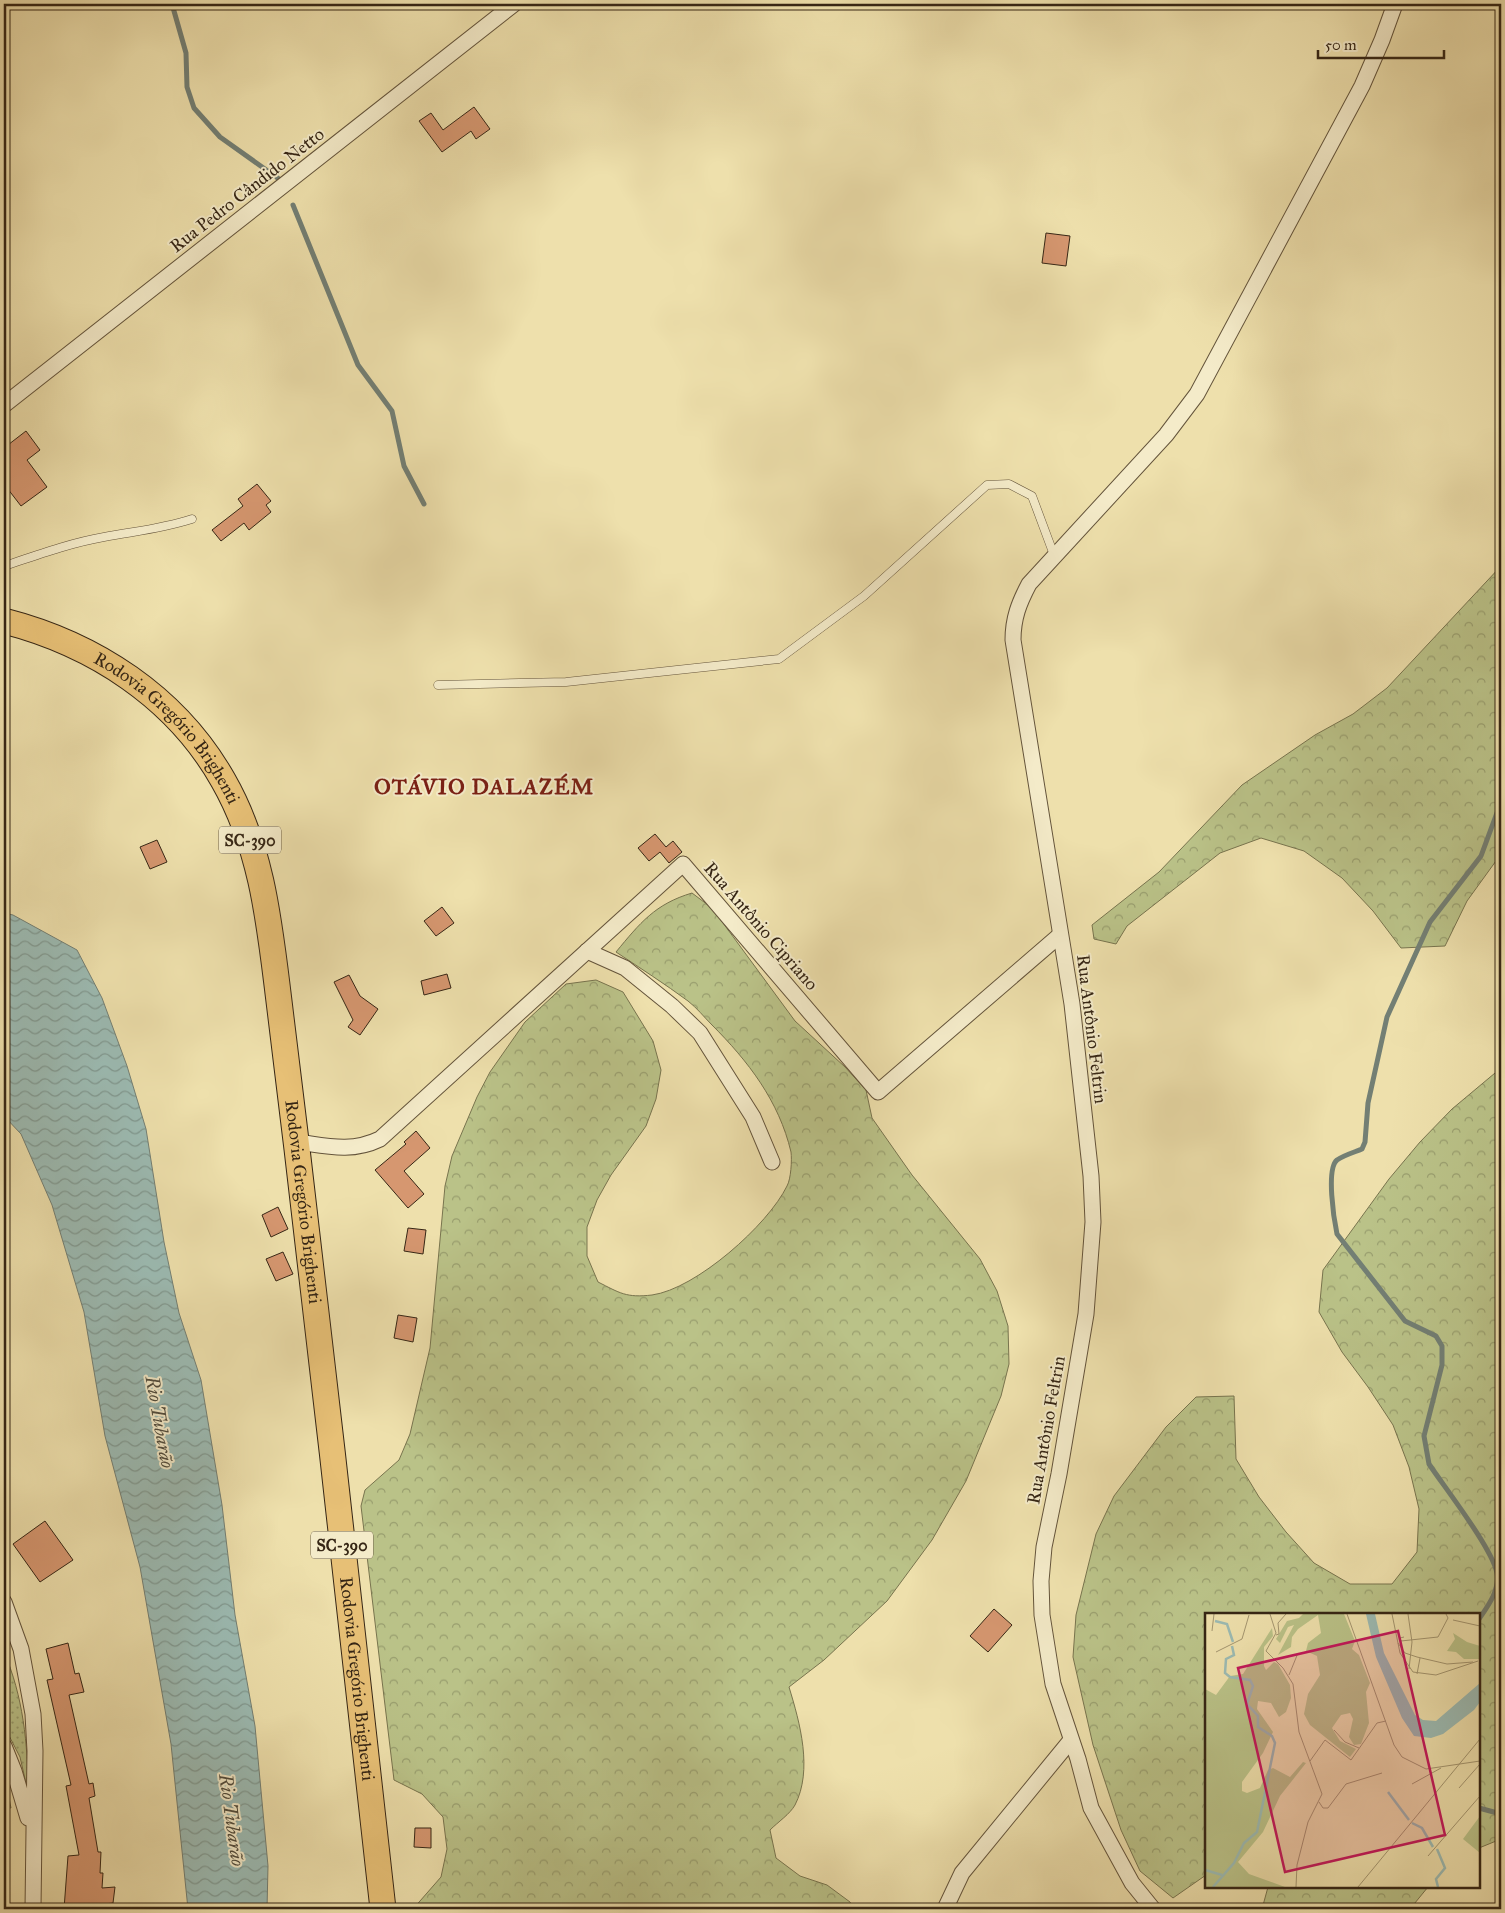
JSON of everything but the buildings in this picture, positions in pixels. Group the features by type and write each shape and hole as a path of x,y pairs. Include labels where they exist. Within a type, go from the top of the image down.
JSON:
{"main road":[{"name":"Rodovia Gregório Brighenti","path":"4,621 60,639 122,672 179,721 222,779 251,842 268,910 383,1909"}],"street":[{"name":"Rua Pedro Cândido Netto","path":"4,405 514,4"},
{"name":"Rua Antônio Feltrin","path":"1153,1909 1132,1883 1091,1808 1059,1707 1046,1654 1041,1581 1044,1547 1059,1474 1086,1314 1093,1222 1091,1176 1072,1004 1013,640 1013,621 1019,603 1029,584 1166,435 1197,394 1362,86 1395,4"},
{"name":"Rua Antônio Cipriano","path":"296,1142 348,1148 365,1146 380,1139 683,864 878,1092 1060,935"},
{"path":"587,951 625,968 677,1010 700,1033 753,1117 772,1162"},
{"path":"4,1602 7,1619 21,1649 33,1714 35,1751 32,1835 33,1909"},
{"path":"945,1909 962,1873 1071,1740"},
{"path":"4,1746 14,1771 32,1835"}],"lane":[{"path":"438,684 566,682 778,659 864,596 987,484 1009,484 1032,496 1054,555"},
{"path":"4,566 54,549 104,537 161,529 192,520"}],"green space":[{"path":"1501,566 1501,854 1467,901 1445,946 1401,948 1373,911 1342,878 1304,851 1261,838 1220,853 1127,926 1116,944 1094,939 1092,925 1159,872 1242,785 1315,735 1353,714 1387,688"},
{"path":"692,893 712,908 795,1021 845,1067 866,1090 872,1118 912,1175 980,1259 997,1291 1008,1326 1009,1364 1001,1396 966,1481 932,1540 887,1601 824,1660 789,1687 803,1746 803,1777 795,1805 770,1830 776,1858 800,1876 827,1885 850,1902 854,1909 413,1909 441,1877 447,1849 443,1817 422,1794 394,1780 361,1506 365,1490 399,1460 410,1434 430,1348 445,1186 452,1156 477,1097 490,1072 525,1022 566,984 596,980 623,992 653,1041 661,1070 656,1099 646,1126 611,1175 597,1200 587,1227 587,1256 598,1282 624,1294 643,1296 670,1290 709,1268 729,1253 764,1219 778,1202 788,1183 791,1169 791,1152 786,1133 770,1099 750,1068 691,1004 616,952 641,923 658,909"},
{"path":"1501,1068 1501,1839 1480,1848 1480,1613 1205,1613 1205,1876 1173,1898 1140,1871 1121,1830 1093,1745 1073,1657 1076,1615 1096,1534 1114,1496 1166,1427 1196,1397 1234,1396 1236,1459 1259,1497 1286,1532 1314,1563 1350,1584 1392,1584 1417,1552 1419,1509 1409,1467 1393,1425 1342,1352 1319,1312 1323,1270 1389,1179 1420,1142 1452,1109"},
{"path":"4,1652 16,1686 23,1720 28,1792 20,1757 4,1726"},
{"path":"4,1774 11,1808 4,1807"},
{"path":"1268,1888 1427,1888 1410,1909 1262,1909"}],"water":[{"name":"Rio Tubarão","path":"4,913 13,915 77,950 102,998 127,1066 146,1129 164,1242 179,1313 201,1380 222,1505 235,1615 255,1726 268,1866 267,1909 188,1909 171,1744 140,1567 105,1436 84,1312 52,1205 21,1134 4,1116"}],"waterway":[{"path":"172,4 186,53 187,87 194,108 220,137 279,179"},
{"path":"293,205 358,365 392,411 404,466 424,504"},
{"path":"1480,1617 1495,1592 1497,1573 1487,1549 1478,1534 1429,1464 1424,1436 1442,1365 1442,1346 1436,1336 1405,1321 1337,1234 1331,1184 1332,1173 1337,1160 1362,1149 1365,1142 1368,1103 1387,1017 1430,922 1481,856 1501,802"},
{"path":"1480,1808 1501,1814"}],"district":[{"name":"OTÁVIO DALAZÉM","path":"484,786"}]}
